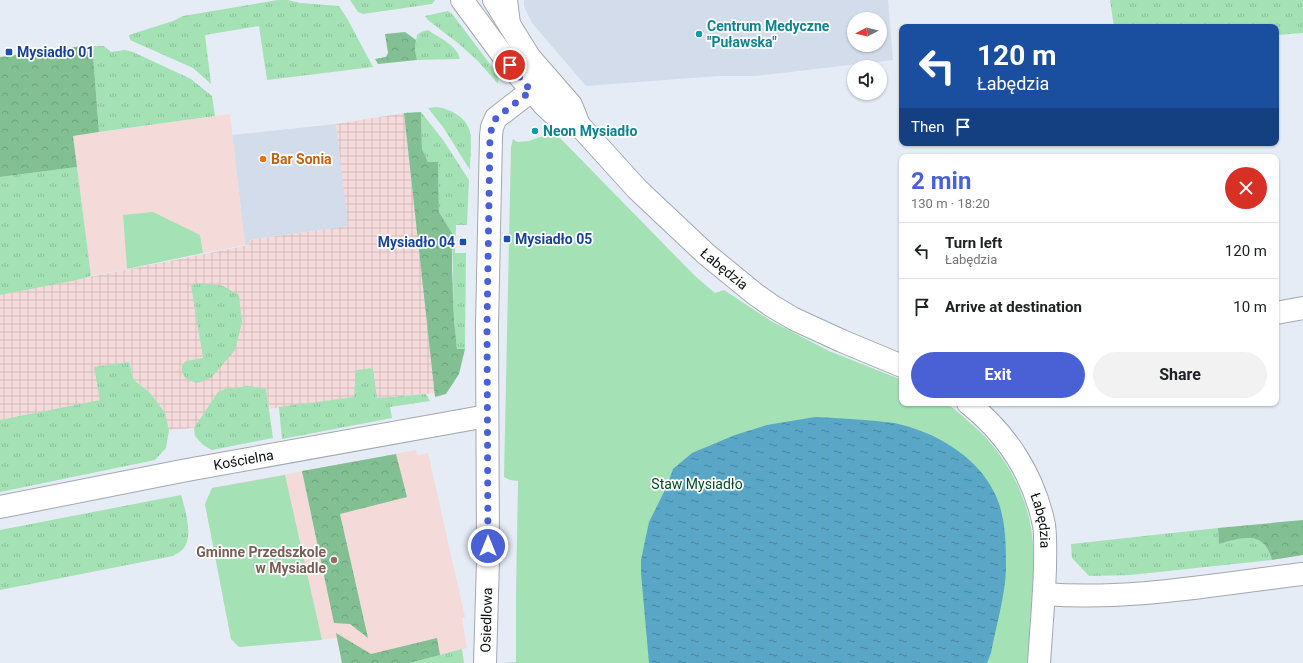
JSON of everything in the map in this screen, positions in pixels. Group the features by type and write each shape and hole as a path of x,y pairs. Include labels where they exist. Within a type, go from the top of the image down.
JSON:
{"street":[{"name":"Łabędzia","path":"462,0 531,91 558,118 579,125"},
{"name":"Łabędzia","path":"494,0 530,58 571,105 579,125 637,189 706,254 755,294 794,319 899,365"},
{"path":"506,0 509,24"},
{"name":"Osiedlowa","path":"485,663 488,561 487,416 490,136 496,118 531,91"},
{"path":"1279,312 1303,308"},
{"name":"Łabędzia","path":"972,406 1010,445 1025,469 1038,502 1044,527 1045,551 1044,594 1039,663"},
{"name":"Kościelna","path":"0,507 187,470 487,416"},
{"path":"1044,594 1088,596 1145,593 1303,574"}],"shaded area":[{"path":"524,0 888,0 893,60 847,60 847,65 756,76 718,76 586,86 532,23 524,6"},
{"path":"404,113 435,393 377,398 373,368 357,370 354,397 269,409 266,389 218,392 194,428 169,430 164,413 150,393 134,380 129,362 100,400 0,420 0,295 249,245 249,240 348,226 336,124"},
{"path":"230,114 245,245 203,253 200,235 123,215 127,269 91,276 73,136"},
{"path":"336,124 349,226 249,240 250,245 245,245 232,135"},
{"name":"Gminne Przedszkole w Mysiadle","path":"416,450 417,455 428,453 465,617 462,618 467,648 409,663 342,663 337,638 239,647 231,639 205,504 212,488"}],"green space":[{"path":"278,0 339,6 373,67 267,80 259,26 205,35 211,84 193,68 130,40 129,35 173,21 183,16"},
{"path":"350,0 435,0 432,4 363,14 358,12"},
{"path":"1110,0 1303,0 1303,33 1279,35 1279,24 1114,24"},
{"path":"448,11 453,15 499,76 498,84 478,61 425,16"},
{"path":"428,30 447,42 455,50 460,59 417,60 415,50 417,35"},
{"path":"405,32 416,40 415,50 417,60 378,64 375,59 386,57 388,53 385,34"},
{"path":"83,46 104,46 111,52 125,50 133,52 191,79 212,96 215,116 99,132 93,55"},
{"path":"83,46 93,55 99,132 73,136 77,167 0,177 0,57"},
{"path":"437,107 452,112 462,118 468,127 471,141 470,170 443,127 428,108"},
{"path":"421,112 443,140 469,180 467,225 456,225 455,253 466,253 465,349 457,349 454,320 452,233 439,212 438,162 428,162 422,149"},
{"path":"421,112 422,149 428,162 438,162 439,212 452,233 454,320 457,349 465,349 459,374 446,394 435,397 404,113"},
{"name":"Staw Mysiadło","path":"548,128 558,136 695,276 715,293 724,290 771,321 829,351 899,379 899,406 950,406 984,436 1009,468 1021,493 1029,518 1034,552 1034,590 1027,663 504,663 516,662 518,481 510,480 504,477 511,147 513,139 517,142 529,141 543,136"},
{"path":"77,167 91,276 0,295 0,177"},
{"path":"153,212 200,235 203,253 127,269 123,215"},
{"path":"202,283 223,286 239,295 242,322 235,350 211,378 197,383 186,379 182,372 182,365 186,361 203,358 191,285"},
{"path":"129,362 134,380 150,393 165,413 169,430 166,448 155,460 0,492 0,420 100,400 94,367"},
{"path":"373,368 377,398 426,394 430,401 390,407 392,418 282,439 279,407 354,397 356,370"},
{"path":"249,386 266,389 273,438 212,450 203,445 195,436 194,428 218,392 225,389"},
{"path":"396,454 407,497 340,514 368,638 350,624 334,623 302,471"},
{"path":"285,475 322,640 239,647 231,639 205,504 212,488"},
{"path":"181,495 188,523 188,538 182,550 173,556 0,590 0,530"},
{"path":"1303,520 1303,555 1272,560 1264,544 1252,538 1236,539 1219,544 1218,528"},
{"path":"1218,528 1219,544 1236,539 1252,538 1264,544 1272,560 1130,575 1089,576 1072,558 1071,544"},
{"path":"336,633 371,654 437,638 440,655 409,663 342,663"},
{"path":"462,649 464,663 409,663"}],"water":[{"path":"815,417 892,423 924,432 965,456 986,479 994,492 1001,510 1006,559 1002,601 991,653 987,663 649,663 641,560 649,522 667,486 673,469 692,453 735,435 767,425"}],"place":[{"name":"Centrum Medyczne \"Puławska\"","path":"699,34"},
{"name":"Mysiadło 01","path":"9,52"},
{"name":"Neon Mysiadło","path":"535,131"},
{"name":"Bar Sonia","path":"263,159"},
{"name":"Mysiadło 05","path":"507,239"},
{"name":"Mysiadło 04","path":"463,242"},
{"name":"Gminne Przedszkole w Mysiadle","path":"334,560"}],"route":[{"path":"488,546 487,326 490,136 496,118 531,91 510,65"}]}
